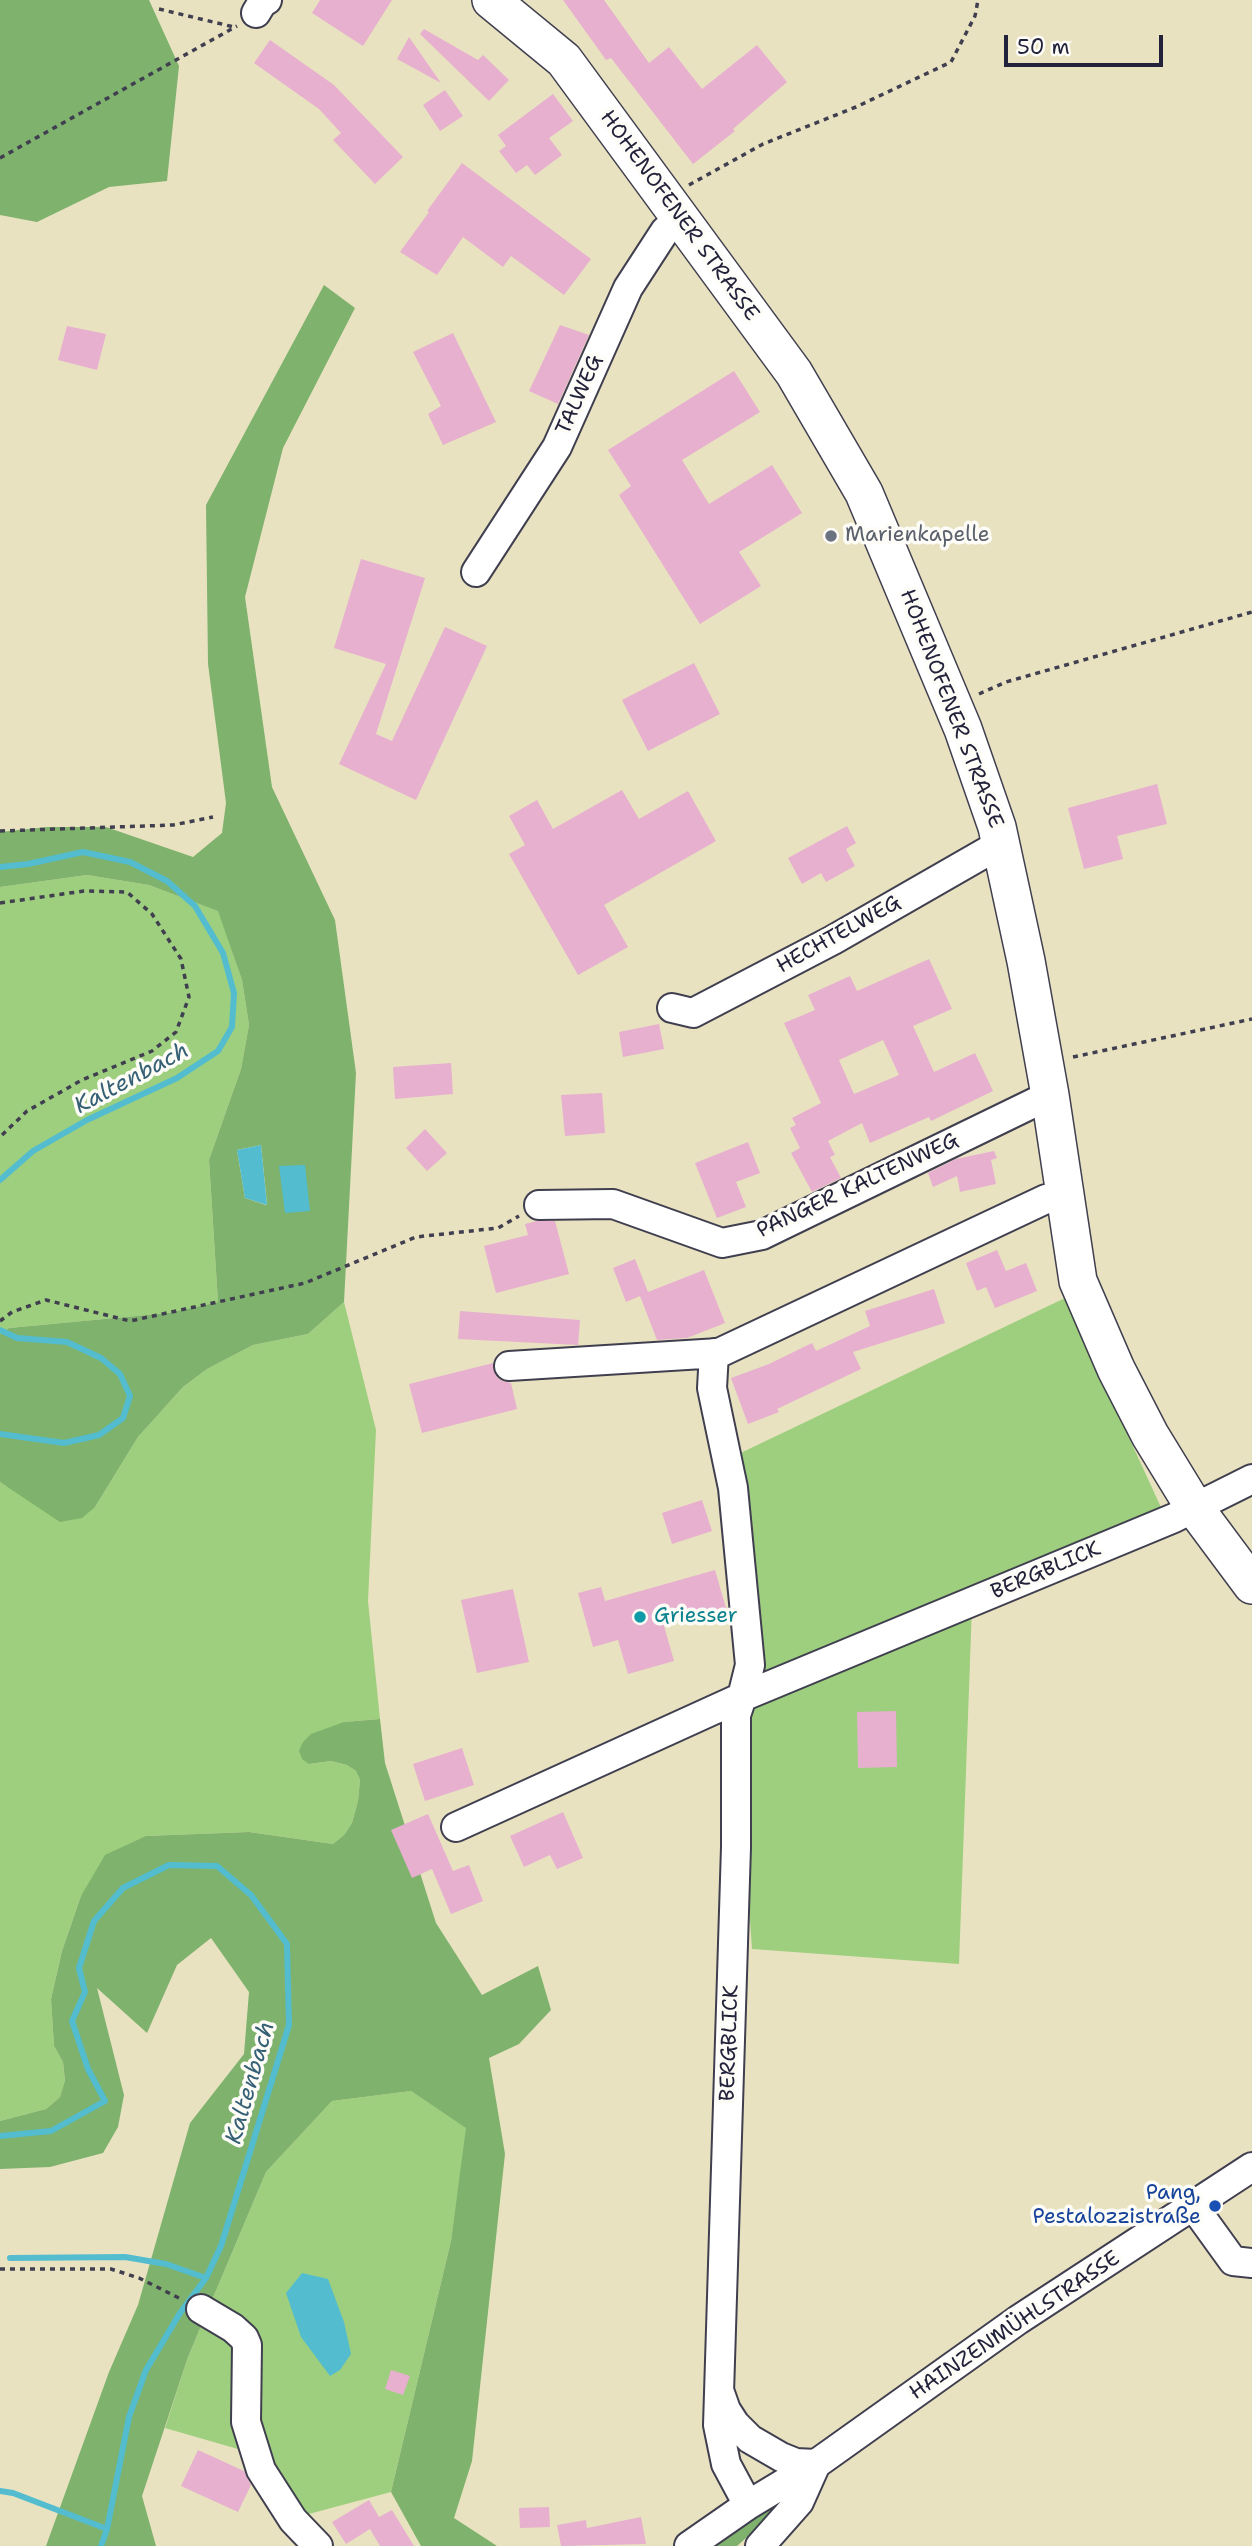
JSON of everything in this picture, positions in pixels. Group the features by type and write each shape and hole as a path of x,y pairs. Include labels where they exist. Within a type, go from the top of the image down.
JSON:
{"main road":[{"name":"HOHENOFENER STRASSE","path":"491,0 564,60 794,373 864,493 953,706 1002,843 1047,1079 1078,1281 1097,1328 1150,1435 1194,1507 1252,1585"}],"street":[{"name":"TALWEG","path":"476,572 557,447 628,288 666,231 674,209"},
{"name":"HECHTELWEG","path":"672,1008 693,1013 833,940 1002,843"},
{"name":"PANGER KALTENWEG","path":"539,1205 613,1204 722,1243 762,1235 1047,1079"},
{"path":"509,1366 714,1353 1046,1199 1064,1195"},
{"name":"BERGBLICK","path":"714,1353 712,1388 733,1488 750,1665 736,1715 735,1861 718,2425 726,2464 748,2505"},
{"name":"BERGBLICK","path":"456,1827 742,1697 1174,1518 1252,1479"},
{"name":"HAINZENMÜHLSTRASSE","path":"689,2546 748,2505 816,2464 1017,2320 1252,2167"},
{"path":"1194,2207 1233,2261 1252,2263"},
{"path":"201,2309 233,2328 244,2338 247,2345 246,2422 261,2470 293,2521 318,2546"},
{"name":"BERGBLICK","path":"719,2390 726,2410 750,2439 796,2463 816,2464"},
{"path":"760,2546 799,2502 816,2464"}],"path":[{"path":"674,209 705,175 763,144 856,107 951,62 975,16 978,0"},
{"path":"159,9 252,14"},
{"path":"0,158 252,14"},
{"path":"953,706 1006,682 1252,612"},
{"path":"0,831 173,824 214,817"},
{"path":"0,903 84,891 127,892 152,914 181,959 189,997 176,1032 152,1051 82,1080 27,1111 0,1137"},
{"path":"1047,1079 1252,1019"},
{"path":"0,1321 12,1312 46,1300 130,1321 305,1283 416,1237 498,1228 539,1205"},
{"path":"0,2269 111,2269 139,2278 169,2293"}],"green space":[{"path":"0,0 149,0 179,66 167,181 109,187 37,222 0,215"},
{"path":"324,285 355,308 283,448 245,597 272,787 335,920 356,1073 344,1302 308,1334 253,1345 207,1369 183,1387 138,1437 95,1507 82,1518 60,1522 0,1482 0,1334 9,1328 168,1313 218,1302 209,1160 241,1069 249,1025 242,980 218,911 149,885 87,875 0,887 0,832 47,827 106,827 193,857 222,833 226,803 208,664 206,505","holes":["261,1145 267,1204 245,1198 237,1150"]},
{"path":"87,875 149,885 219,911 242,980 249,1025 241,1069 209,1160 218,1302 168,1313 9,1328 0,1334 0,887"},
{"path":"1065,1298 1170,1527 972,1606 959,1964 752,1949 736,1717 750,1665 728,1459"},
{"path":"344,1302 376,1430 368,1601 380,1719 344,1722 309,1764 331,1761 347,1765 356,1771 360,1780 352,1823 344,1835 333,1844 249,1832 146,1836 81,1896 62,1951 51,1999 54,2046 63,2062 65,2082 60,2097 46,2109 0,2121 0,1482 6,1486 95,1507 138,1437 183,1387 207,1369 253,1345 308,1334"},
{"path":"380,1719 385,1763 436,1923 482,1995 538,1966 551,2010 519,2044 489,2058 505,2154 472,2461 454,2518 497,2546 421,2546 391,2492 451,2241 466,2128 411,2091 332,2101 266,2172 188,2357 142,2496 156,2546 46,2546 109,2372 138,2305 190,2123 244,2054 249,1992 211,1938 177,1965 147,2033 97,1988 124,2095 118,2127 103,2153 50,2167 0,2169 0,2121 46,2109 60,2097 65,2081 63,2062 54,2046 51,1999 62,1951 81,1896 105,1855 146,1836 249,1832 333,1844 344,1835 352,1823 360,1780 356,1771 347,1765 331,1761 309,1764 302,1759 299,1751 311,1734 344,1722"},
{"path":"411,2091 467,2128 451,2241 391,2492 305,2515 269,2458 165,2428 188,2357 266,2172 332,2101"},
{"path":"777,2496 785,2503 737,2546 676,2546"}],"water":[{"path":"261,1145 267,1205 245,1198 237,1150"},
{"path":"305,1165 310,1211 285,1213 279,1166"},
{"path":"302,2273 328,2279 344,2322 351,2354 340,2370 330,2376 301,2337 286,2293"}],"building":[{"path":"320,0 392,0 363,46 312,13"},
{"path":"563,0 604,0 649,63 669,47 702,89 757,45 787,82 733,129 735,131 693,164 611,58 606,60"},
{"path":"424,29 478,60 483,55 509,80 489,101 420,34"},
{"path":"409,37 441,83 397,59"},
{"path":"270,40 334,85 403,157 375,184 333,140 341,133 319,109 254,63"},
{"path":"445,90 463,116 440,131 423,105"},
{"path":"553,94 573,121 549,138 562,155 535,175 527,165 516,173 499,151 506,146 498,135"},
{"path":"462,163 591,259 564,295 511,256 503,267 463,237 437,275 400,252"},
{"path":"560,325 589,335 558,404 529,391"},
{"path":"67,326 106,334 97,370 58,360"},
{"path":"453,333 496,422 443,445 428,414 441,406 413,352"},
{"path":"734,371 760,412 682,460 709,504 772,465 802,513 739,552 761,586 700,624 619,495 631,486 608,450"},
{"path":"361,559 425,578 376,734 392,741 445,627 487,646 416,800 339,764 386,664 334,648"},
{"path":"694,663 720,714 648,751 622,700"},
{"path":"1157,784 1167,824 1117,836 1123,859 1084,869 1068,808"},
{"path":"622,790 639,819 688,791 716,841 604,905 628,947 578,975 509,854 525,845 509,816 537,800 553,829"},
{"path":"847,826 856,843 846,849 855,866 826,882 821,873 802,884 788,858"},
{"path":"929,959 952,1009 913,1026 934,1072 975,1053 993,1091 931,1121 929,1117 870,1143 862,1123 828,1141 835,1155 830,1157 841,1178 812,1192 791,1153 800,1148 790,1128 796,1125 792,1118 821,1103 784,1023 815,1010 808,995 850,976 857,991","holes":["883,1040 899,1075 854,1094 839,1060"]},
{"path":"659,1024 664,1049 623,1057 619,1032"},
{"path":"451,1063 453,1094 395,1099 393,1067"},
{"path":"602,1093 605,1133 565,1136 561,1095"},
{"path":"425,1129 447,1153 427,1171 406,1148"},
{"path":"748,1142 760,1173 736,1182 746,1207 717,1218 695,1163"},
{"path":"994,1151 997,1158 991,1160 996,1184 960,1192 957,1176 933,1187 928,1173 956,1159"},
{"path":"555,1221 569,1274 496,1293 484,1246 528,1235 525,1224"},
{"path":"997,1250 1006,1271 1026,1263 1037,1291 995,1308 986,1287 977,1291 966,1263"},
{"path":"635,1259 648,1292 704,1270 725,1323 687,1338 657,1340 640,1296 626,1302 613,1268"},
{"path":"934,1289 945,1323 853,1352 861,1369 777,1409 779,1412 748,1424 731,1378 769,1364 812,1343 816,1351 870,1326 865,1311"},
{"path":"460,1311 580,1320 578,1345 458,1339"},
{"path":"493,1363 496,1376 511,1383 517,1409 422,1433 409,1384"},
{"path":"702,1500 712,1531 672,1544 662,1513"},
{"name":"Griesser","path":"715,1570 726,1608 664,1626 674,1661 628,1674 618,1640 593,1647 578,1593 601,1587 605,1601"},
{"path":"513,1589 529,1662 477,1673 461,1600"},
{"path":"896,1711 897,1767 858,1768 857,1712"},
{"path":"462,1748 474,1785 425,1801 413,1764"},
{"path":"563,1812 583,1858 557,1869 550,1855 524,1867 510,1836"},
{"path":"428,1814 453,1871 469,1865 483,1901 451,1914 432,1869 412,1878 391,1830"},
{"path":"391,2370 410,2376 403,2395 385,2389"},
{"path":"198,2450 244,2471 251,2485 238,2512 181,2486"},
{"path":"369,2500 379,2517 392,2510 414,2546 380,2546 370,2529 346,2544 332,2522"},
{"path":"549,2507 550,2527 520,2528 519,2508"},
{"path":"641,2517 646,2544 561,2546 557,2525 586,2520 587,2528"}],"waterway":[{"name":"Kaltenbach","path":"0,867 83,852 130,862 167,881 195,906 223,953 234,993 232,1027 218,1051 177,1078 87,1120 33,1151 0,1180"},
{"name":"Kaltenbach","path":"0,1330 17,1338 67,1342 101,1358 120,1374 130,1396 123,1418 99,1435 64,1443 0,1434"},
{"name":"Kaltenbach","path":"0,2136 51,2131 105,2101 88,2069 72,2021 85,1992 79,1968 94,1921 123,1888 169,1865 217,1866 251,1895 287,1944 289,2025 221,2246 206,2278 180,2313 146,2370 129,2417 107,2529 101,2546"},
{"path":"10,2258 125,2257 166,2264 206,2278"},
{"path":"0,2491 13,2493 107,2529"}],"place":[{"name":"Marienkapelle","path":"831,536"},
{"name":"Griesser","path":"640,1617"},
{"name":"Pang, Pestalozzistraße","path":"1215,2206"}]}
